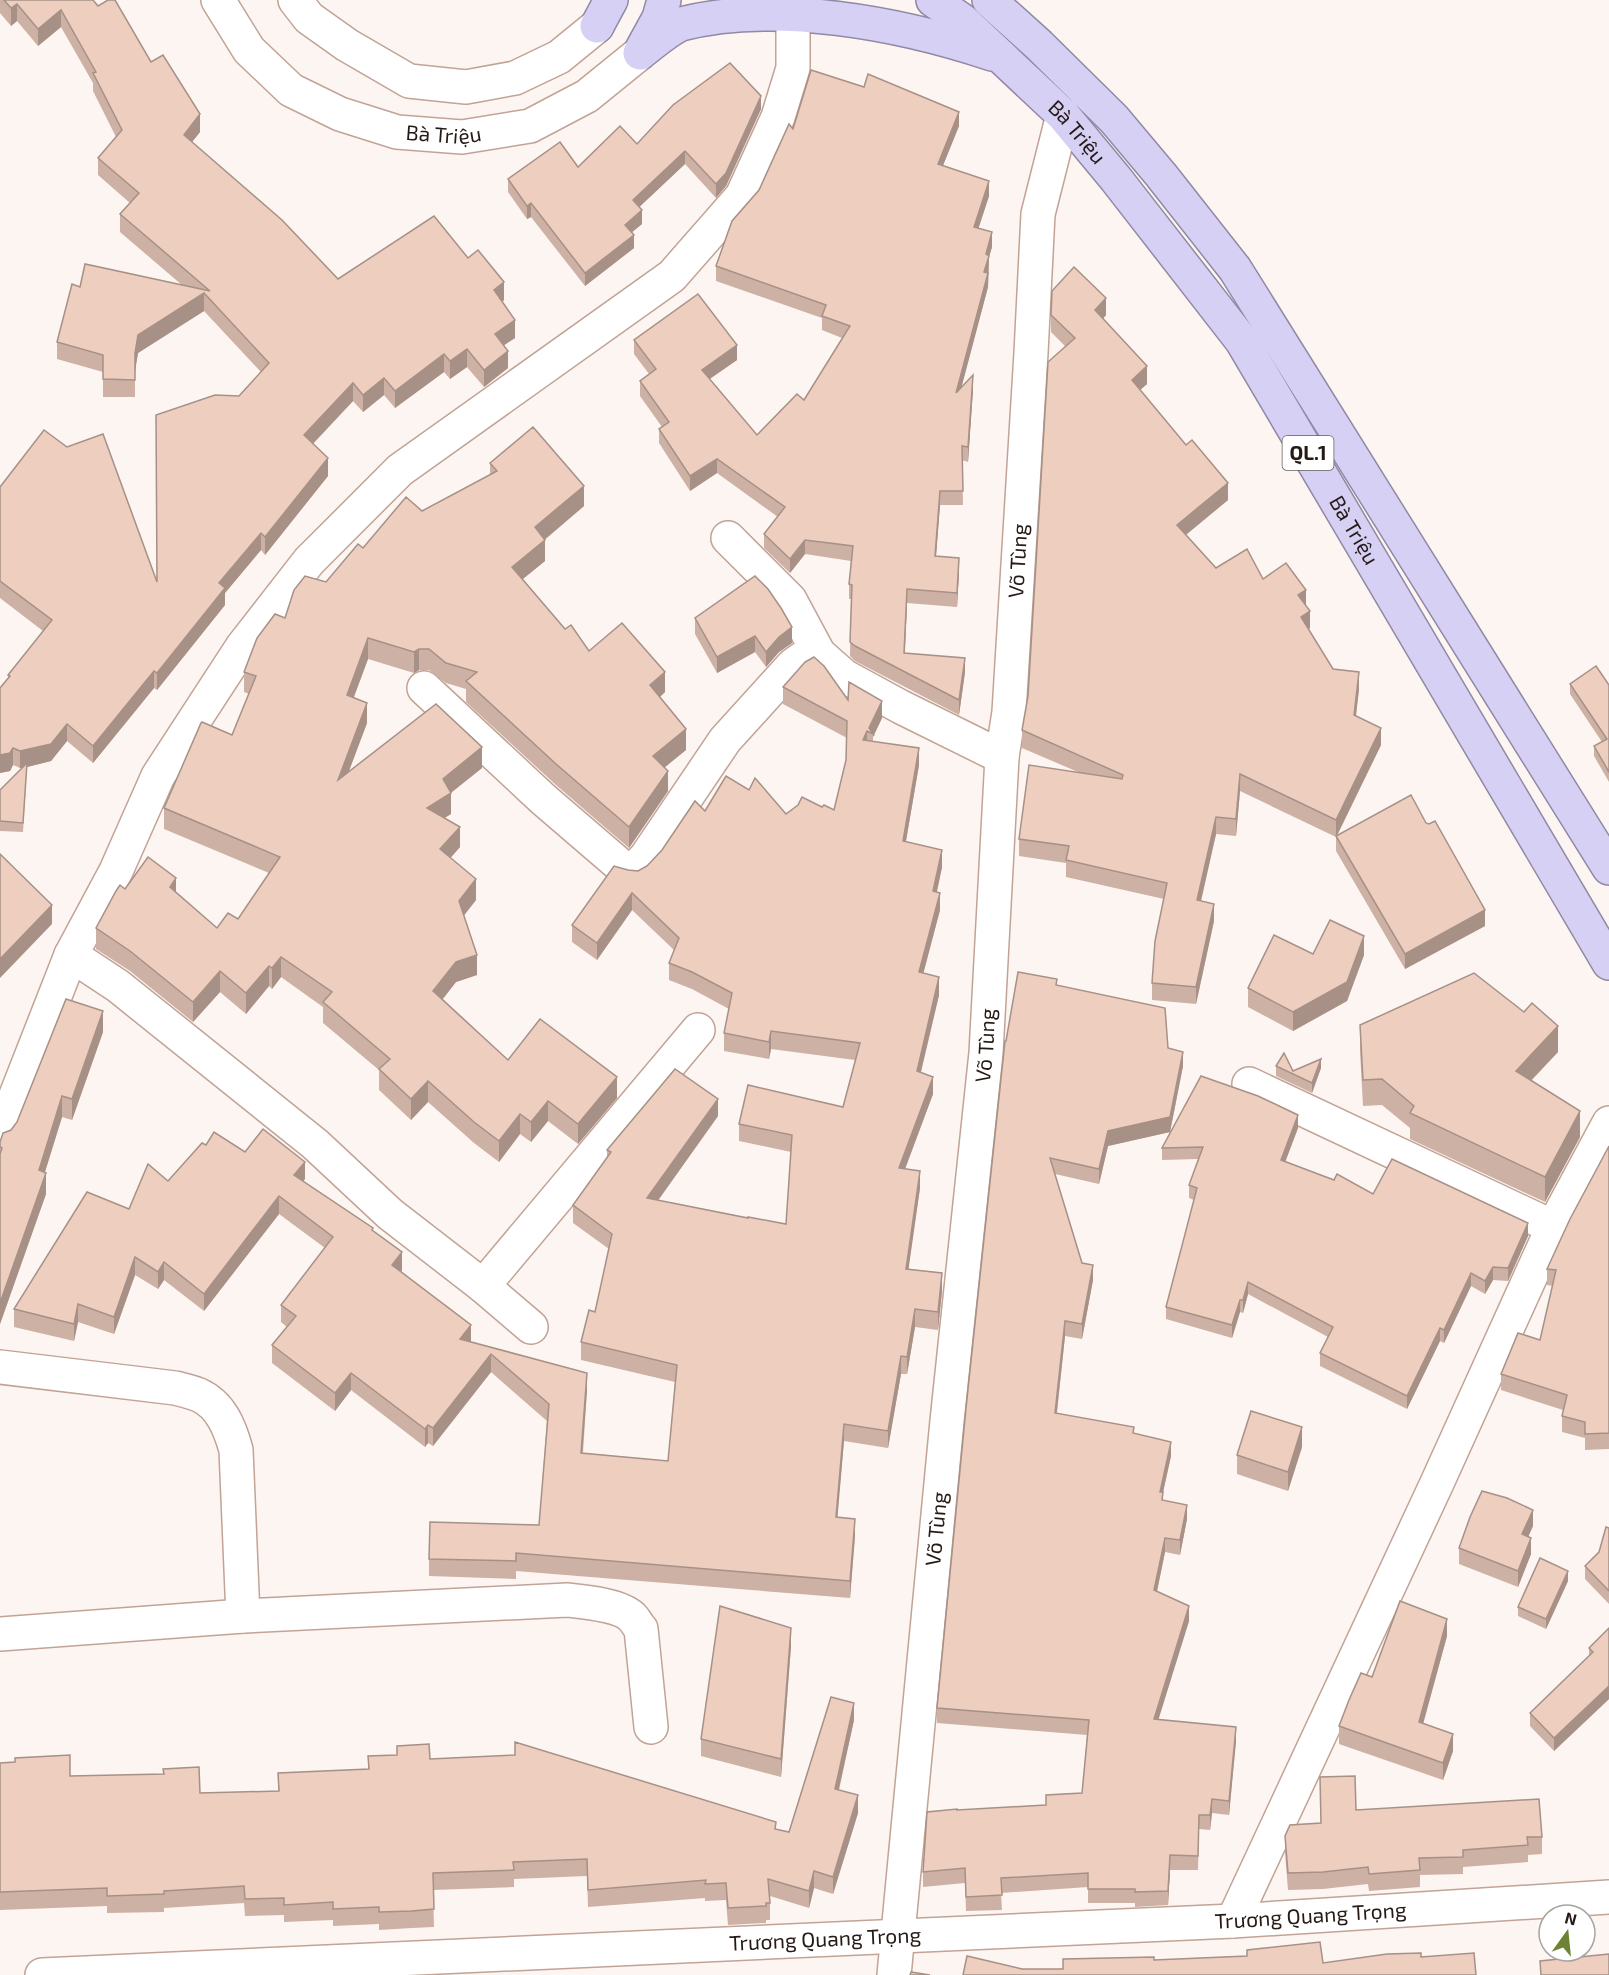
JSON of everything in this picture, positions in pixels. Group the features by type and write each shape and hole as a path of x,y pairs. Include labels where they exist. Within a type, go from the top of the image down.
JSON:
{"highway":[{"name":"Bà Triệu","path":"640,53 658,18 664,0"},
{"name":"Bà Triệu","path":"933,0 963,21 1063,115 1116,179 1242,341 1609,963"},
{"name":"Bà Triệu","path":"989,0 1039,45 1114,119 1235,269 1609,868"},
{"path":"640,53 679,25 729,10 788,4 835,11 946,39 1001,57"}],"street":[{"name":"Bà Triệu","path":"218,0 249,50 291,90 340,114 397,132 462,137 530,126 587,96 640,53"},
{"path":"295,0 309,18 347,45 409,81 466,87 515,78 559,57 604,13"},
{"path":"0,1136 71,955 116,871 158,776 242,647 309,561 400,470 672,276 742,196 778,117 793,68 788,4"},
{"name":"Võ Tùng","path":"894,1975 946,1432 986,1053 1002,757 1009,712 1038,214 1063,115"},
{"path":"728,537 790,600 819,654 844,676 1002,757"},
{"path":"424,688 543,799 621,866 634,870 646,857 725,740 793,665 803,658 819,654"},
{"path":"71,955 118,986 315,1144 390,1214 483,1286 531,1327"},
{"path":"483,1286 699,1030"},
{"path":"1249,1084 1553,1227"},
{"path":"1233,1921 1437,1483 1553,1227 1609,1123"},
{"path":"0,1367 175,1388 199,1395 218,1410 231,1430 236,1450 243,1616"},
{"path":"0,1634 243,1616 567,1600 597,1604 632,1616 641,1629 651,1727"},
{"name":"Trương Quang Trọng","path":"42,1975 1233,1921 1609,1897"}],"building":[{"path":"4,0 93,0 98,6 108,0 115,0 151,62 163,55 200,114 184,135 282,220 338,279 434,216 468,258 478,250 504,282 494,290 515,320 495,334 508,351 484,370 467,349 450,361 444,354 395,391 384,378 363,395 353,383 304,435 328,458 265,537 261,533 219,583 225,588 157,673 154,671 93,746 67,724 51,744 20,751 13,748 10,753 0,755 0,688 52,620 0,581 0,487 44,430 67,447 103,434 157,582 156,415 215,395 239,396 269,363 204,293 138,335 135,380 103,379 103,355 57,342 72,284 80,287 85,264 210,291 120,214 139,193 98,158 122,130 93,73 96,72 61,10 38,29 17,4 11,8"},
{"path":"730,63 761,96 726,173 716,184 685,151 633,200 642,210 625,225 634,235 585,273 531,203 527,206 508,179 560,142 578,167 620,126 637,144 673,105"},
{"path":"811,70 864,87 868,74 959,112 938,164 989,181 974,227 992,232 984,272 988,273 956,393 973,375 968,447 962,446 963,491 940,491 935,556 959,558 957,593 907,589 904,653 965,658 959,700 850,642 852,585 849,584 853,546 805,540 790,559 764,534 785,507 717,459 690,476 659,429 669,422 640,381 656,369 634,340 698,294 737,345 702,370 757,435 797,394 804,400 850,326 822,316 826,305 716,266 732,221 759,190 789,124 793,129"},
{"path":"1074,267 1106,298 1095,310 1147,366 1132,380 1186,445 1192,440 1228,483 1177,525 1216,568 1247,549 1263,579 1286,563 1306,590 1298,595 1310,611 1301,617 1333,669 1359,672 1354,715 1381,728 1336,820 1240,774 1236,819 1216,817 1197,900 1214,904 1196,987 1152,983 1155,941 1167,883 1066,860 1069,846 1019,839 1029,765 1122,779 1123,775 1022,730 1028,696 1048,362 1075,338 1051,315 1052,291"},
{"path":"533,427 584,486 535,527 545,540 512,567 565,629 571,625 589,651 622,623 665,672 650,685 686,729 653,756 668,771 629,827 466,681 477,672 446,663 429,649 419,649 414,652 368,638 347,695 367,703 338,780 436,704 482,747 443,779 451,793 427,808 460,827 440,849 476,879 459,901 477,955 456,962 433,991 508,1060 540,1019 617,1077 578,1124 548,1101 531,1122 520,1114 499,1141 428,1081 411,1099 379,1069 390,1059 323,1002 332,992 281,957 272,968 269,966 246,993 220,971 193,1002 130,951 96,928 120,885 125,889 148,857 176,878 170,887 217,928 228,913 238,919 280,857 164,808 201,723 232,735 256,676 244,672 257,638 275,614 285,618 294,590 305,576 326,582 358,544 363,548 406,497 422,511 497,471 490,463"},
{"path":"755,576 768,589 792,627 779,637 766,652 755,636 717,657 695,618"},
{"path":"814,657 824,666 848,700 849,682 882,701 869,728 873,734 867,731 863,740 919,748 903,841 942,850 933,891 940,893 919,972 939,977 917,1071 933,1077 899,1168 920,1171 906,1269 942,1273 938,1312 915,1309 907,1357 901,1356 888,1431 844,1424 836,1517 855,1519 850,1581 516,1553 516,1561 429,1559 430,1522 539,1525 549,1404 491,1354 433,1428 428,1425 425,1429 351,1373 335,1393 272,1345 296,1316 281,1305 333,1237 279,1196 204,1294 164,1262 158,1272 135,1257 114,1317 78,1304 74,1324 14,1309 87,1192 129,1209 148,1164 168,1181 202,1143 206,1145 214,1132 245,1152 263,1129 305,1162 294,1175 373,1228 372,1230 402,1252 392,1265 471,1325 460,1339 587,1373 581,1453 668,1461 677,1365 581,1342 589,1310 595,1312 612,1234 573,1205 611,1152 607,1150 675,1069 718,1099 647,1198 786,1224 792,1135 739,1124 748,1085 843,1107 860,1043 771,1031 769,1042 724,1033 732,993 669,963 679,938 632,893 597,943 572,925 614,866 638,871 647,866 662,850 695,801 705,811 726,776 749,790 755,778 786,814 798,805 802,797 834,810 846,760 847,721 783,687 805,662"},
{"path":"1596,666 1609,685 1609,772 1594,746 1607,739 1570,684"},
{"path":"27,763 23,823 0,821 0,790"},
{"path":"1411,795 1426,823 1435,821 1485,910 1405,954 1336,836"},
{"path":"0,854 52,905 0,959"},
{"path":"1330,920 1364,936 1347,982 1293,1012 1248,988 1274,935 1313,954"},
{"path":"1018,972 1057,979 1056,985 1165,1008 1168,1048 1183,1052 1170,1117 1108,1131 1099,1169 1050,1158 1082,1263 1093,1265 1082,1324 1065,1321 1055,1413 1134,1427 1133,1433 1171,1442 1160,1492 1163,1492 1162,1500 1187,1505 1180,1540 1165,1538 1154,1590 1189,1606 1154,1719 1236,1727 1229,1801 1212,1799 1210,1815 1199,1815 1198,1856 1170,1855 1168,1891 1135,1892 1135,1889 1088,1889 1088,1873 1001,1878 1002,1895 966,1897 965,1868 923,1872 927,1812 1046,1805 1046,1795 1082,1793 1089,1720 937,1708 1005,1041"},
{"path":"1474,973 1524,1012 1532,1003 1558,1026 1516,1071 1580,1111 1545,1177 1410,1113 1414,1106 1382,1079 1363,1080 1360,1025"},
{"path":"66,999 103,1011 72,1099 62,1096 39,1170 46,1173 0,1303 0,1154 2,1148 0,1142 3,1133 11,1130 17,1122"},
{"path":"1284,1053 1293,1071 1321,1059 1312,1083 1276,1066"},
{"path":"1201,1076 1258,1096 1298,1115 1281,1160 1334,1180 1337,1174 1373,1194 1392,1159 1528,1223 1508,1268 1493,1267 1485,1281 1471,1273 1444,1330 1440,1328 1407,1396 1320,1353 1333,1327 1248,1282 1232,1325 1166,1307 1197,1188 1189,1185 1203,1147 1162,1148"},
{"path":"1609,1146 1609,1433 1585,1434 1585,1422 1562,1416 1567,1395 1501,1374 1518,1333 1540,1340 1556,1270 1547,1269 1570,1219"},
{"path":"1251,1411 1302,1427 1288,1472 1237,1455"},
{"path":"1482,1491 1507,1498 1533,1510 1522,1534 1531,1538 1518,1571 1459,1548"},
{"path":"1606,1527 1609,1528 1609,1591 1585,1566 1599,1552"},
{"path":"1540,1558 1568,1571 1546,1619 1518,1607"},
{"path":"1400,1601 1447,1619 1419,1722 1453,1734 1443,1763 1339,1726 1361,1673 1372,1677"},
{"path":"720,1606 791,1628 781,1759 701,1739"},
{"path":"1609,1628 1609,1686 1554,1738 1530,1713 1593,1652 1589,1648"},
{"path":"831,1697 854,1703 835,1789 858,1795 833,1877 814,1871 809,1891 768,1879 770,1903 766,1903 766,1906 728,1908 726,1883 705,1884 706,1880 588,1890 587,1859 513,1862 514,1870 433,1873 434,1909 412,1911 379,1912 379,1907 333,1909 333,1902 284,1905 284,1898 245,1899 244,1886 164,1891 164,1894 107,1896 107,1888 0,1892 0,1763 15,1762 15,1758 70,1755 70,1776 164,1774 163,1769 199,1767 200,1793 279,1791 278,1773 369,1769 368,1756 397,1755 397,1746 429,1744 430,1759 515,1755 515,1742 776,1822 775,1829 789,1832"},
{"path":"1355,1776 1356,1810 1539,1799 1542,1837 1527,1837 1528,1845 1463,1850 1463,1857 1419,1858 1420,1870 1369,1874 1368,1867 1288,1873 1285,1836 1290,1825 1321,1823 1320,1777"},
{"path":"1320,1942 1323,1963 1387,1954 1421,1953 1421,1957 1474,1953 1476,1975 963,1975 967,1956 1022,1969 1063,1969 1063,1959 1154,1957 1154,1960 1247,1956 1247,1950"},
{"path":"1609,1954 1609,1975 1541,1975 1540,1963 1597,1963 1597,1955"},
{"path":"911,1972 930,1975 910,1975"}]}
